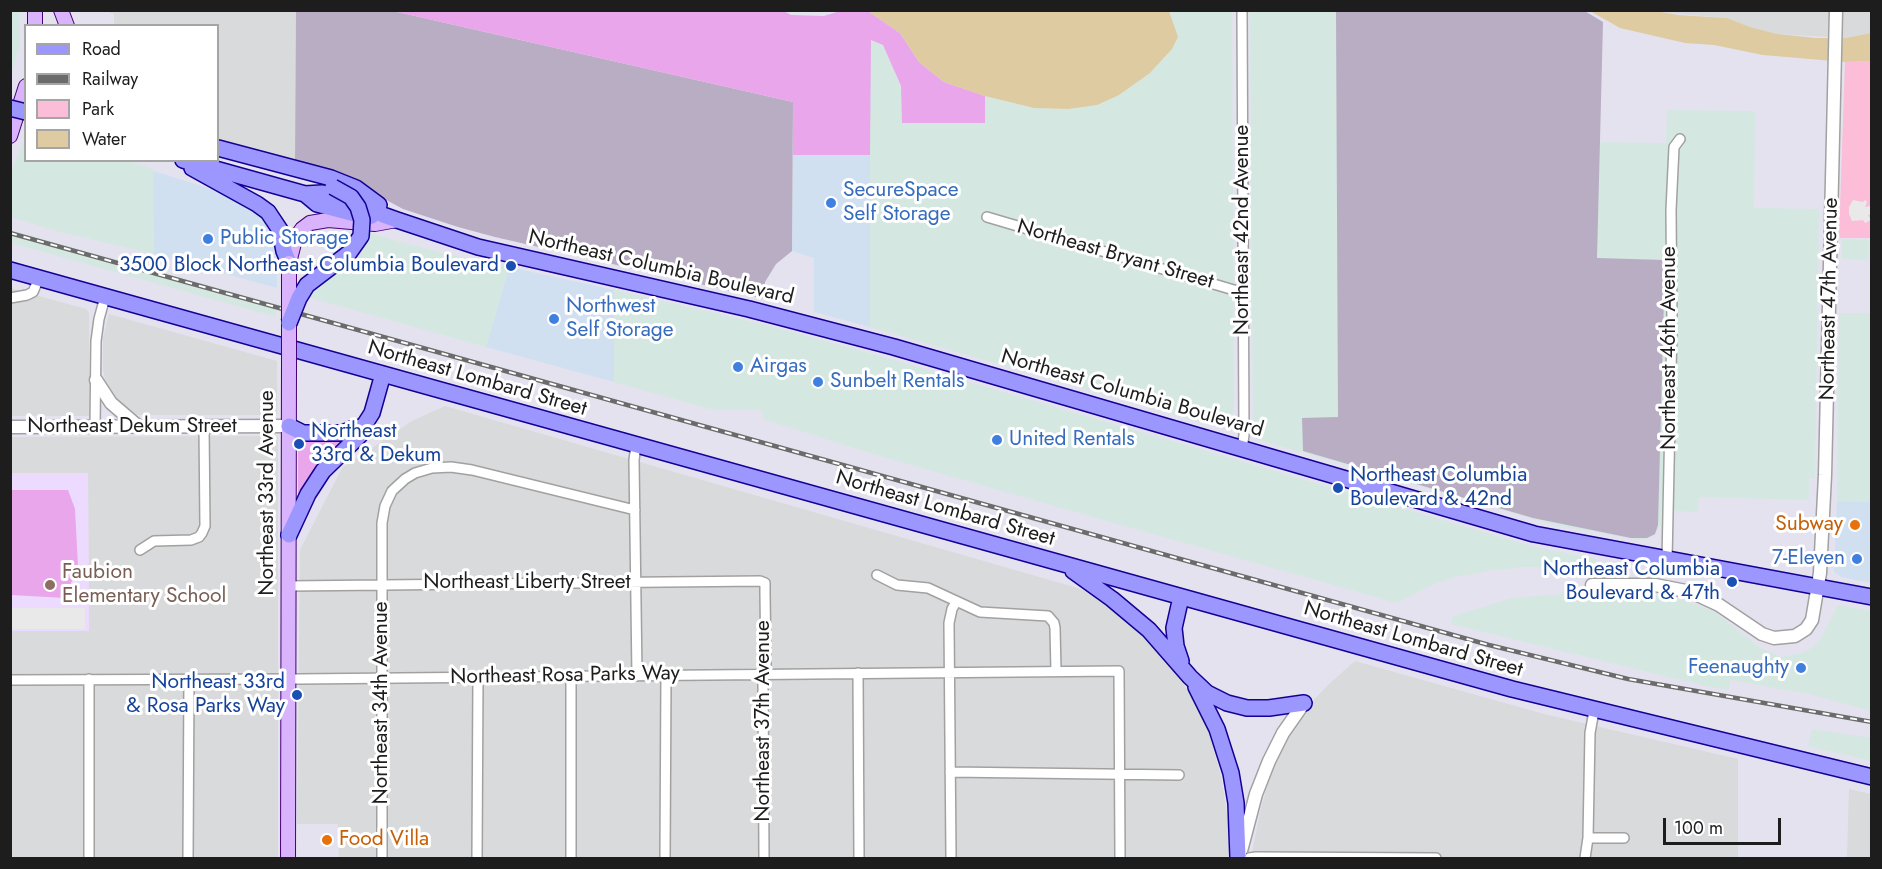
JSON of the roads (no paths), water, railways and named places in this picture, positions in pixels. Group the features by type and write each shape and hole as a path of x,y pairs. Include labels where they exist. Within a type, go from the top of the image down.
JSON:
{"main road":[{"path":"61,10 67,24"},
{"path":"10,136 24,92"},
{"path":"219,148 342,182 356,188 373,200 390,218"},
{"path":"219,156 333,187 345,192 358,207 363,226 358,242 349,253 307,285 289,323"},
{"path":"183,162 268,212 280,230 289,263"},
{"name":"Northeast Columbia Boulevard","path":"190,162 305,194 317,204 366,217 390,218 478,247 833,330 1537,535 1872,597"},
{"name":"Northeast 33rd Avenue","path":"288,858 289,263 291,249 298,234 308,224 320,220 366,224 390,218"},
{"name":"Northeast Lombard Street","path":"10,270 1483,682 1594,711 1872,777"},
{"path":"289,535 316,481 330,463 360,435 372,413 383,374"},
{"path":"289,426 303,433 343,433 363,427"},
{"path":"1065,565 1112,599 1149,630 1207,693 1236,706 1247,708 1269,708 1304,703"},
{"path":"1181,597 1175,621 1174,640 1180,660 1211,715 1227,758 1236,803 1239,858"}],"street":[{"name":"Northeast 42nd Avenue","path":"1242,10 1244,293 1244,435 1242,449"},
{"name":"Northeast 47th Avenue","path":"1818,588 1821,573 1825,475 1836,10"},
{"name":"Northeast 46th Avenue","path":"1667,560 1672,326 1671,210 1674,147 1680,139"},
{"name":"Northeast Bryant Street","path":"987,216 1244,293"},
{"path":"10,298 33,292 39,278"},
{"path":"95,427 97,330 105,297"},
{"path":"96,380 111,403 139,427"},
{"path":"140,550 154,541 191,540 199,537 205,526 204,426"},
{"name":"Northeast Dekum Street","path":"10,427 289,426"},
{"path":"636,445 634,460 637,676"},
{"name":"Northeast 34th Avenue","path":"382,858 382,524 385,506 392,491 405,478 424,470 443,467 472,470 635,510"},
{"path":"877,575 897,585 928,588 971,609 989,613 1048,616 1052,619 1055,628 1056,671"},
{"name":"Northeast Liberty Street","path":"289,586 760,580 765,584"},
{"name":"Northeast 37th Avenue","path":"764,858 765,584"},
{"path":"1592,585 1655,585 1691,592 1731,612 1761,634 1778,639 1795,636 1809,625 1814,616 1818,588"},
{"path":"951,858 949,623 956,602"},
{"name":"Northeast Rosa Parks Way","path":"10,680 1119,670 1119,774"},
{"path":"858,673 859,858"},
{"path":"665,858 666,675"},
{"path":"571,676 571,858"},
{"path":"477,858 478,677"},
{"path":"88,858 89,679"},
{"path":"188,858 189,679"},
{"path":"1239,858 1264,772 1276,746 1304,703"},
{"path":"1585,858 1588,838 1590,734 1594,711"},
{"path":"950,772 1179,775"},
{"path":"1119,774 1120,858"},
{"path":"1588,838 1624,838"},
{"path":"1249,858 1436,858"}],"water":[{"path":"868,11 1169,11 1178,37 1172,49 1150,73 1119,95 1097,105 1068,109 1034,108 985,96 944,82 919,62 900,33"},
{"path":"1590,11 1656,11 1678,15 1727,18 1777,34 1816,38 1846,38 1871,33 1871,61 1845,62 1763,55 1714,45 1685,43 1620,28"}],"railway":[{"path":"10,233 1489,645 1628,679 1872,722"}],"place":[{"name":"SecureSpace Self Storage","path":"831,203"},
{"name":"Public Storage","path":"208,239"},
{"name":"3500 Block Northeast Columbia Boulevard","path":"511,266"},
{"name":"Northwest Self Storage","path":"554,319"},
{"name":"Airgas","path":"738,367"},
{"name":"Sunbelt Rentals","path":"818,382"},
{"name":"United Rentals","path":"997,440"},
{"name":"Northeast 33rd & Dekum","path":"299,444"},
{"name":"Northeast Columbia Boulevard & 42nd","path":"1338,488"},
{"name":"Subway","path":"1855,525"},
{"name":"7-Eleven","path":"1857,559"},
{"name":"Northeast Columbia Boulevard & 47th","path":"1732,582"},
{"name":"Faubion Elementary School","path":"50,585"},
{"name":"Feenaughty","path":"1801,668"},
{"name":"Northeast 33rd & Rosa Parks Way","path":"297,695"},
{"name":"Food Villa","path":"327,840"}]}
